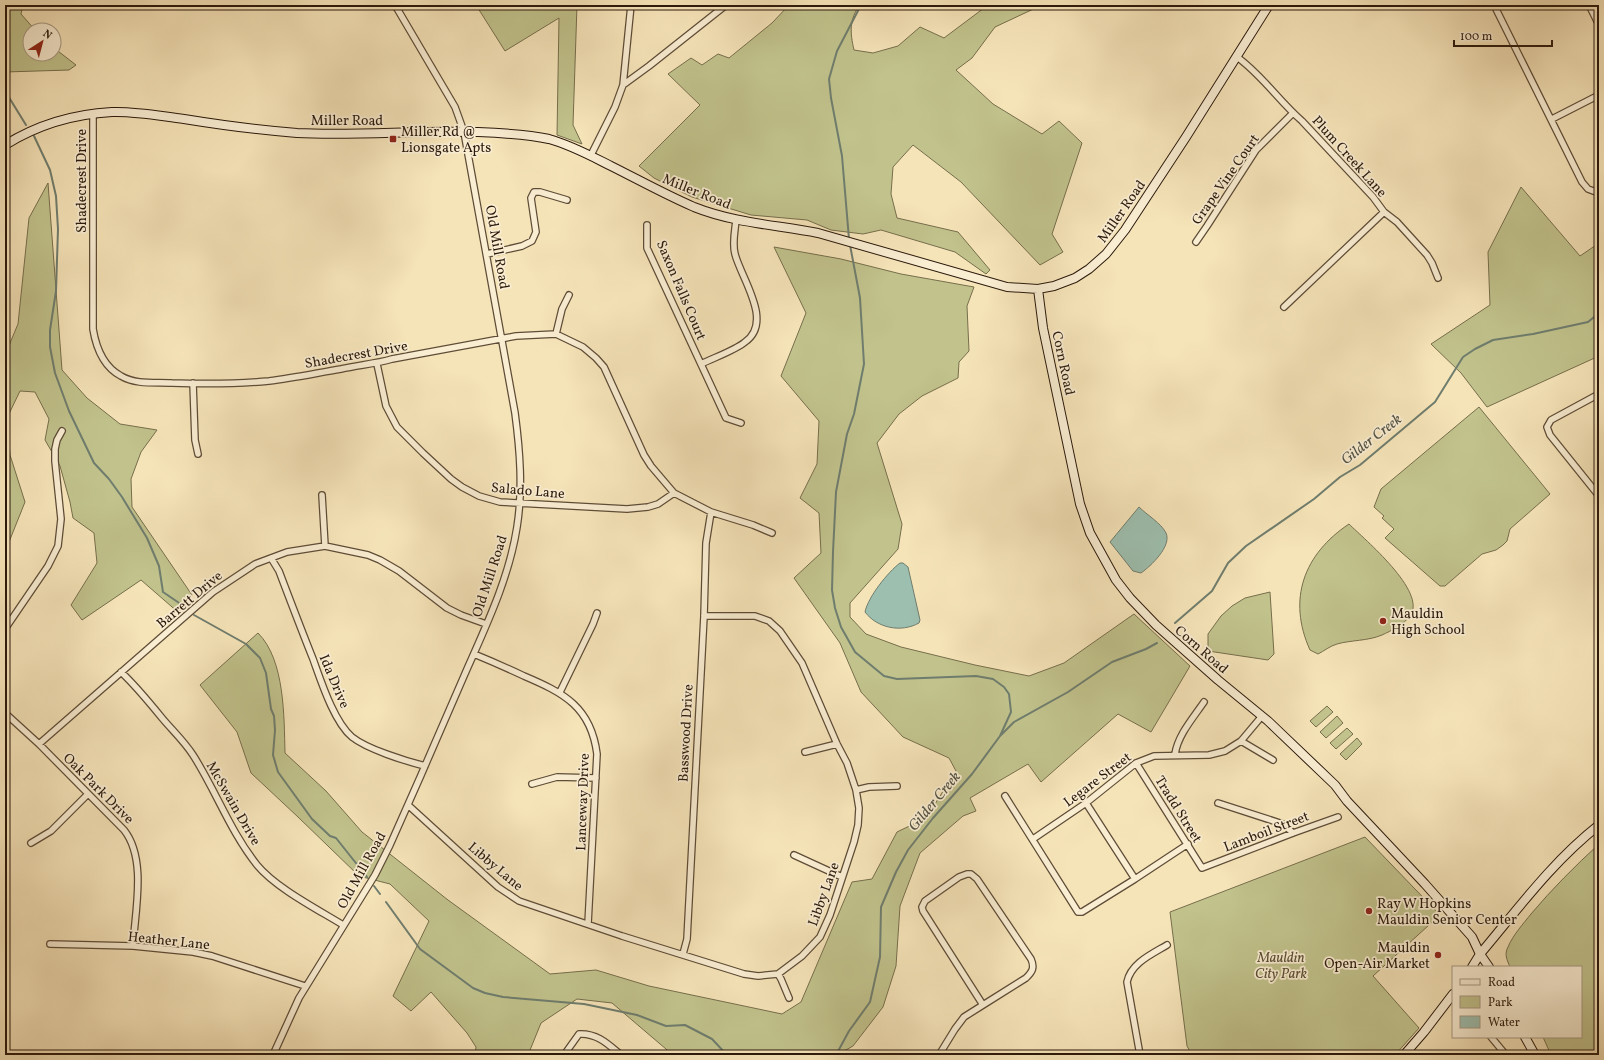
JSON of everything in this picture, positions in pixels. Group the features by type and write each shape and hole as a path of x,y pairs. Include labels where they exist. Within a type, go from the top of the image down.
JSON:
{"street":[{"name":"Old Mill Road","path":"273,1055 292,1011 305,986 375,875 408,805 486,624 510,558 517,528 520,503 520,453 515,413 464,132 455,107 395,5"},
{"path":"591,155 615,107 623,85 631,5"},
{"path":"623,85 726,5"},
{"name":"Miller Road","path":"5,145 33,130 55,122 76,116 111,112 140,113 255,130 298,133 464,132 512,133 537,136 568,145 591,155 694,207 736,220 787,227 851,242 1007,287 1038,289 1054,286 1075,278 1100,261 1116,243 1186,137 1269,5"},
{"path":"1494,5 1582,182 1588,189 1596,192"},
{"path":"1589,5 1599,25"},
{"name":"Plum Creek Lane","path":"1237,57 1251,67 1373,197 1384,212 1397,222 1427,255 1438,278"},
{"path":"1552,119 1599,96"},
{"name":"Grape Vine Court","path":"1196,242 1208,226 1256,150 1293,113"},
{"name":"Shadecrest Drive","path":"93,114 92,321 97,346 109,366 126,378 140,382 194,383 268,381 361,365 377,364 516,336 556,334 583,347 604,367 644,455 651,466 674,493 711,512 753,525 772,533"},
{"path":"487,254 522,246 532,241 536,232 531,198 534,192 540,192 567,200"},
{"path":"1284,307 1384,212"},
{"path":"701,364 746,342 753,332 757,320 754,301 734,252 736,220"},
{"name":"Saxon Falls Court","path":"647,225 647,248 726,418 741,423"},
{"name":"Corn Road","path":"1038,289 1045,335 1076,483 1090,533 1116,580 1146,616 1218,680 1262,716 1335,785 1472,937 1480,954 1488,966"},
{"path":"556,334 562,309 569,295"},
{"name":"Salado Lane","path":"377,364 386,406 394,423 405,436 451,479 471,492 494,501 599,508 642,509 658,504 674,493"},
{"path":"194,383 195,440 198,454"},
{"path":"1599,394 1551,420 1547,427 1550,435 1599,496"},
{"path":"5,629 48,566 58,546 61,519 55,449 57,440 62,431"},
{"path":"322,495 325,546"},
{"name":"Basswood Drive","path":"683,954 687,939 704,616 706,543 711,512"},
{"name":"Barrett Drive","path":"39,744 207,597 246,569 287,552 325,546 353,551 380,560 399,571 447,608 486,624"},
{"name":"Ida Drive","path":"271,558 278,571 325,690 344,729 362,744 405,761 425,766"},
{"path":"560,692 597,613"},
{"name":"Libby Lane","path":"408,805 498,887 510,896 528,904 622,936 744,974 758,976 778,974 802,956 820,937 830,915 858,825 859,808 856,790 847,763 837,744 802,663 793,648 774,624 755,616 704,616"},
{"name":"Lanceway Drive","path":"474,654 560,692 577,707 592,732 596,754 596,778 588,924"},
{"name":"McSwain Drive","path":"122,672 133,683 192,754 223,813 257,865 286,889 343,926"},
{"path":"1175,754 1176,746 1180,738 1204,702"},
{"name":"Oak Park Drive","path":"5,713 39,744 124,830 131,840 135,850 138,880 133,946"},
{"name":"Legare Street","path":"1034,839 1086,803 1136,763 1154,756 1175,754 1209,755 1225,751 1241,741 1262,716"},
{"path":"1241,741 1273,760"},
{"path":"805,752 837,744"},
{"name":"Tradd Street","path":"1136,763 1202,868"},
{"path":"532,784 557,777 596,778"},
{"path":"856,790 869,787 897,786"},
{"path":"31,843 51,831 88,794"},
{"path":"1005,796 1034,839 1078,912 1082,912 1188,844"},
{"path":"1086,803 1135,879"},
{"path":"1218,803 1283,824 1293,833"},
{"name":"Lamboil Street","path":"1202,868 1338,817"},
{"path":"1473,966 1480,954 1546,873 1566,853 1599,825"},
{"path":"794,855 842,877"},
{"path":"939,1055 964,1017 1026,978 1031,973 1033,966 1031,959 977,879 971,874 966,874 959,877 925,901 922,907 923,911 982,1005"},
{"name":"Heather Lane","path":"50,944 133,946 206,954 305,986"},
{"path":"1140,1055 1128,989 1128,977 1133,968 1140,961 1167,945"},
{"path":"778,974 789,998"},
{"path":"1404,1055 1452,995"},
{"path":"564,1055 579,1034 585,1034 593,1035 604,1041 621,1055"},
{"path":"1493,1038 1506,1055"},
{"path":"1526,1038 1535,1055"}],"green space":[{"path":"5,5 23,5 21,14 28,22 22,22 22,62 62,62 62,54 76,65 69,70 5,72"},
{"path":"476,5 577,5 573,125 582,144 557,135 559,18 505,51"},
{"path":"789,5 860,5 856,10 851,26 854,50 873,53 898,46 920,27 944,38 988,5 1042,5 995,27 972,58 956,70 993,104 1042,134 1059,121 1082,143 1052,234 1063,252 1040,265 961,182 913,145 893,167 891,194 897,218 958,232 990,270 986,274 955,252 881,230 863,234 831,230 807,220 751,215 692,197 654,178 639,166 700,105 668,74 691,58 702,65 718,54 729,58 772,23"},
{"path":"48,183 62,370 87,398 120,424 157,430 141,452 131,479 132,507 192,595 179,613 141,580 82,620 71,605 97,563 94,533 73,518 60,466 45,440 49,419 35,392 20,391 7,418 10,455 25,502 5,552 5,355 18,324 29,218"},
{"path":"1521,187 1580,256 1599,243 1599,356 1487,407 1461,373 1431,344 1490,305 1488,252"},
{"path":"774,247 841,259 901,274 974,287 967,306 969,351 959,362 958,378 922,396 899,414 877,443 902,524 898,549 850,603 850,617 866,634 901,647 975,665 1029,676 1064,663 1134,614 1190,666 1151,732 1118,714 1041,782 1028,764 970,798 976,811 963,816 920,853 900,906 896,966 883,1007 853,1046 837,1055 673,1055 612,1003 577,999 541,1023 528,1055 475,1055 476,1047 467,1033 431,992 411,1011 393,996 429,921 390,884 359,876 251,773 237,732 200,685 258,633 267,644 278,673 283,706 285,753 326,791 362,832 448,900 550,974 596,970 649,986 782,1014 801,1002 852,882 872,879 897,832 926,818 956,771 949,758 903,737 861,692 840,643 794,578 821,553 819,513 800,498 817,464 819,421 781,376 806,313"},
{"path":"1479,407 1550,494 1510,529 1507,541 1503,545 1496,550 1482,554 1445,586 1440,586 1385,538 1394,529 1382,518 1384,516 1374,507 1381,489"},
{"path":"1349,524 1380,553 1403,580 1410,594 1413,606 1410,616 1407,619 1382,635 1337,644 1318,654 1310,650 1303,631 1300,613 1300,596 1304,579 1311,564 1321,549 1333,536"},
{"path":"1270,592 1274,654 1268,660 1208,651 1208,634 1221,616 1232,606 1245,598"},
{"path":"1327,706 1333,712 1316,727 1310,721"},
{"path":"1337,716 1343,723 1326,738 1320,732"},
{"path":"1347,728 1353,734 1336,749 1330,743"},
{"path":"1357,738 1362,744 1346,760 1340,754"},
{"name":"Mauldin City Park","path":"1365,837 1440,915 1373,976 1419,1028 1395,1055 1192,1055 1187,1046 1170,912"},
{"path":"1599,844 1599,1055 1551,1055 1543,1038 1582,1038 1582,966 1510,966 1506,952 1515,934 1539,905"}],"water":[{"path":"1139,507 1164,529 1167,538 1166,544 1160,555 1141,573 1133,571 1110,542"},
{"path":"900,563 903,563 908,567 920,620 919,623 905,628 883,625 876,622 865,612 870,599 879,585"}],"waterway":[{"path":"849,239 842,156 829,79 837,51 861,5"},
{"path":"5,94 10,99 26,125"},
{"path":"34,136 50,170 56,196 58,229 56,291 50,330 50,347 55,373 69,411 94,463 109,479 122,497 147,538 159,566 163,592 185,607"},
{"path":"850,245 860,298 864,364 854,414 847,434 836,492 832,590 835,608 841,627 855,652 884,676 897,679 976,676 993,679 1004,687 1009,694 1011,712 1000,736"},
{"name":"Gilder Creek","path":"1175,623 1212,591 1228,563 1246,546 1314,499 1340,477 1360,465 1435,402 1463,357 1493,340 1533,334 1588,322 1599,313"},
{"path":"194,615 246,644 260,658 266,673 271,709 274,716 275,730 273,755 278,772 312,819 330,836 336,838 367,877"},
{"name":"Gilder Creek","path":"836,1055 849,1031 870,1002 880,957 881,907 896,872 908,850 933,818 972,774 1000,736 1014,722 1068,692 1112,662 1146,649 1157,643"},
{"path":"374,886 380,894"},
{"path":"386,902 420,949 473,988 485,993 503,997 584,1004 637,1015 666,1026 685,1025 712,1039 727,1055"}],"place":[{"name":"Miller Rd @ Lionsgate Apts","path":"393,139"},
{"name":"Mauldin High School","path":"1383,621"},
{"name":"Ray W Hopkins Mauldin Senior Center","path":"1369,911"},
{"name":"Mauldin Open-Air Market","path":"1438,955"}]}
